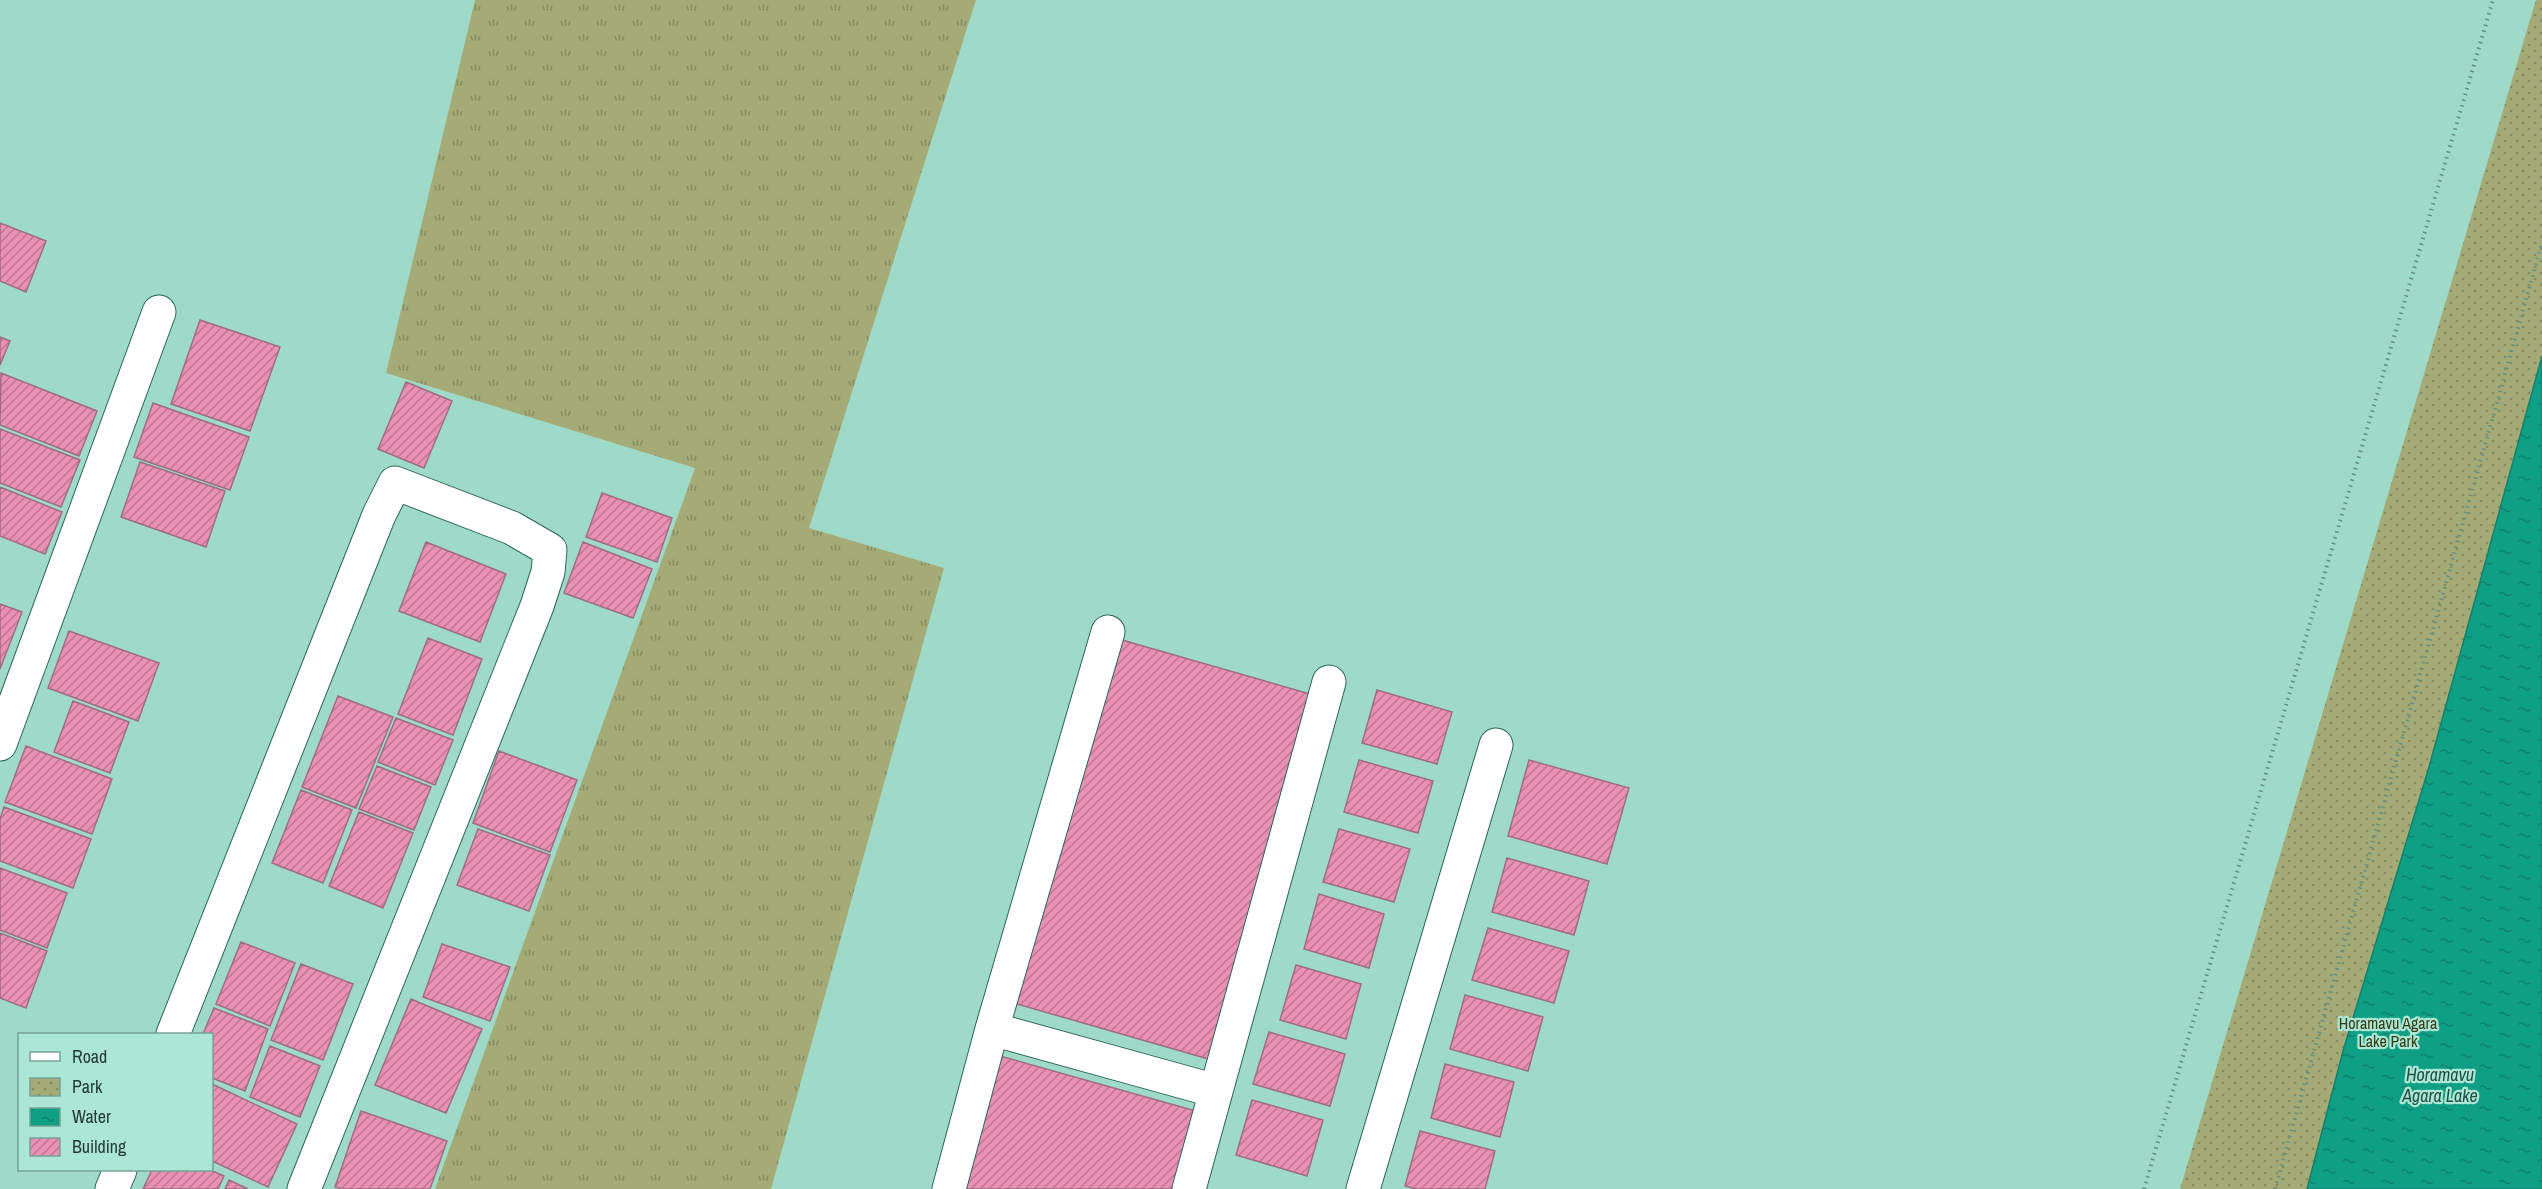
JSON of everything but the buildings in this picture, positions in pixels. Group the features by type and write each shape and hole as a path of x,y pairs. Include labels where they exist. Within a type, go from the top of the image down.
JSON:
{"street":[{"path":"0,744 7,703 159,312"},
{"path":"174,1033 375,526 395,483 513,528 550,550 548,572 537,606 304,1189"},
{"path":"949,1189 992,1029 1108,632"},
{"path":"1189,1189 1329,682"},
{"path":"1364,1189 1496,745"},
{"path":"992,1029 1216,1091"},
{"path":"112,1189 120,1171"}],"path":[{"path":"2144,1189 2493,0"},
{"path":"2275,1189 2542,243"}],"green space":[{"path":"475,0 976,0 809,528 944,568 771,1189 435,1189 695,468 386,373"},
{"name":"Horamavu Agara Lake Park","path":"2536,0 2542,0 2542,1189 2180,1189"}],"water":[{"name":"Horamavu Agara Lake","path":"2542,356 2542,1189 2307,1189 2343,1051 2429,767"}]}
